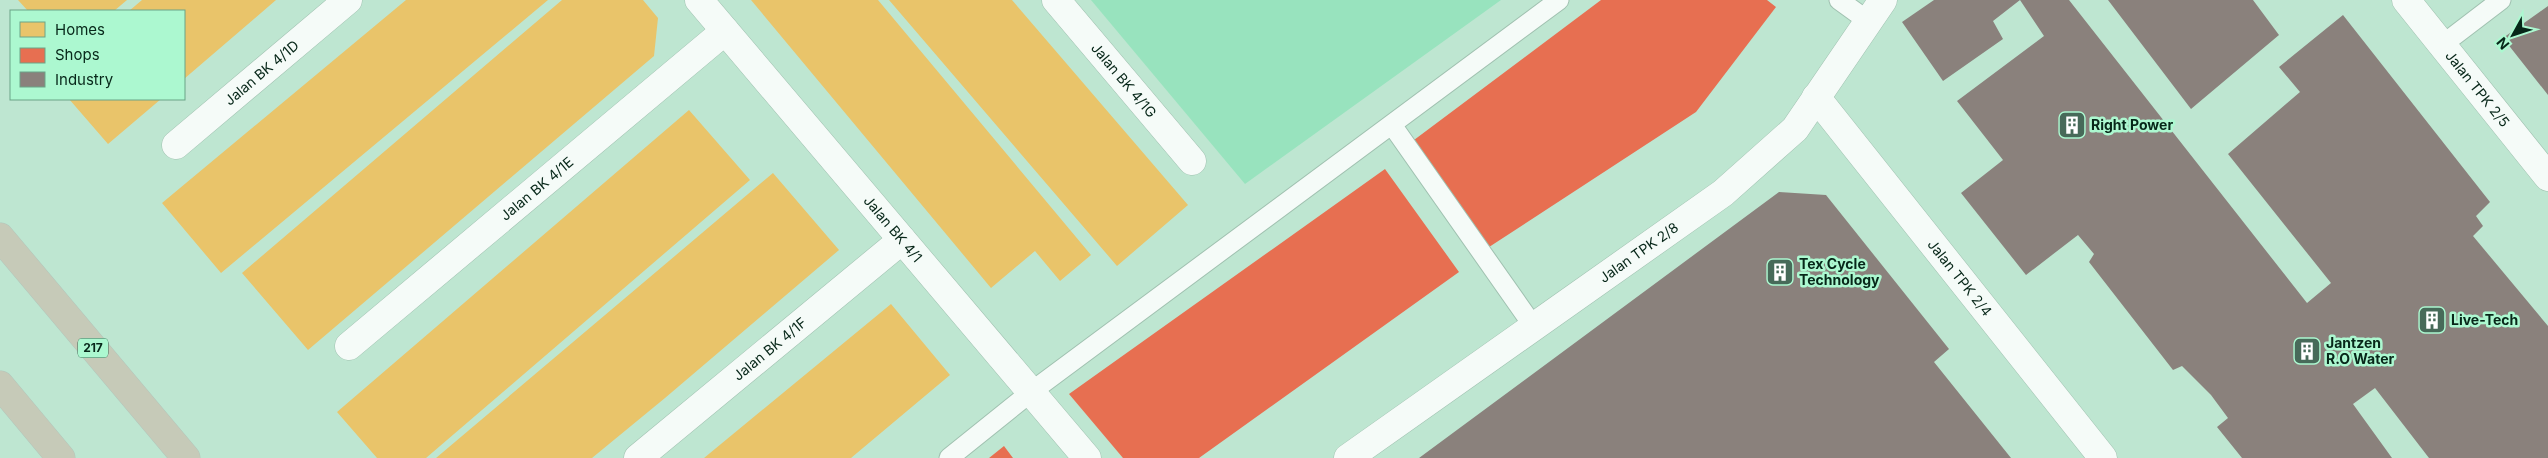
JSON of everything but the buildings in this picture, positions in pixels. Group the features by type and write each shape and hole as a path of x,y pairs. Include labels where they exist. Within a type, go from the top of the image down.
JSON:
{"highway":[{"name":"217","path":"0,237 186,458"},
{"path":"0,385 61,458"}],"street":[{"name":"Jalan BK 4/1D","path":"176,145 348,0"},
{"name":"Jalan BK 4/1","path":"699,0 1087,458"},
{"name":"Jalan BK 4/1G","path":"1056,0 1192,161"},
{"name":"Jalan TPK 2/5","path":"2406,0 2548,177"},
{"name":"Jalan TPK 2/8","path":"1348,458 1724,193 1795,128 1875,10"},
{"name":"Jalan BK 4/1E","path":"349,346 725,31"},
{"name":"Jalan TPK 2/4","path":"1816,97 2103,458"},
{"name":"Jalan BK 4/1F","path":"638,458 902,240"}],"lane":[{"path":"949,458 1031,392 1560,0"},
{"path":"1839,0 1875,10"},
{"path":"2442,45 2501,0"},
{"path":"1392,125 1534,327"}],"green space":[{"path":"1091,0 1501,0 1245,184"}],"place":[{"name":"Right Power","path":"2072,125"},
{"name":"Tex Cycle Technology","path":"1780,272"},
{"name":"Live-Tech","path":"2432,320"},
{"name":"Jantzen R.O Water","path":"2307,351"}]}
